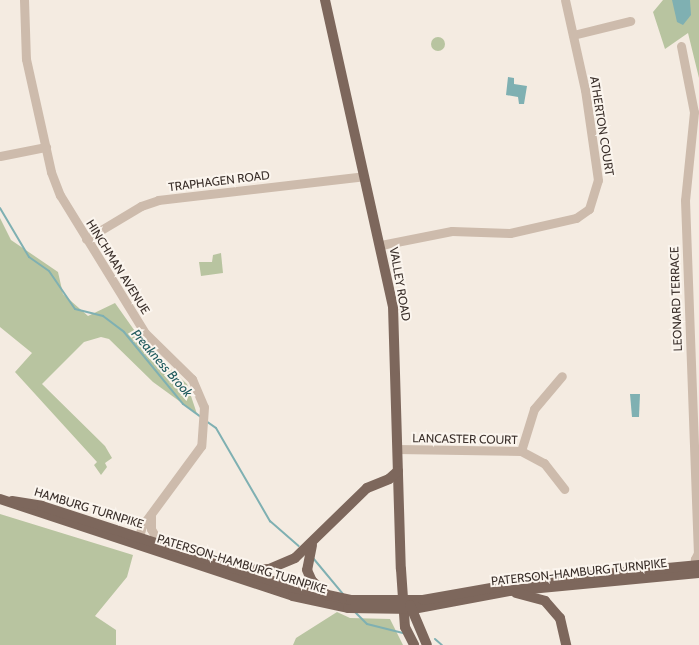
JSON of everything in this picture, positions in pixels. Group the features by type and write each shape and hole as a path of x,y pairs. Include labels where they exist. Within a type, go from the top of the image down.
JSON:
{"main road":[{"name":"VALLEY ROAD","path":"325,0 393,306 401,569 408,606 427,645"},
{"path":"239,570 280,566 312,545 372,485 389,479 398,471"},
{"path":"360,497 375,490 398,486"},
{"name":"HAMBURG TURNPIKE","path":"0,499 37,505 137,541 160,544 350,604 408,606 530,581 699,562"},
{"name":"PATERSON-HAMBURG TURNPIKE","path":"137,541 293,596 350,604"},
{"path":"312,545 306,565 309,577 331,597"},
{"name":"PATERSON-HAMBURG TURNPIKE","path":"408,606 699,562"},
{"path":"509,591 545,601 560,618 566,645"},
{"name":"VALLEY ROAD","path":"408,606 405,627 414,645"}],"street":[{"name":"HINCHMAN AVENUE","path":"24,0 26,59 46,147 60,195 145,333 192,379 201,397 205,421 197,454 151,515 137,541"},
{"name":"ATHERTON COURT","path":"380,245 452,231 510,233 576,218 589,209 598,180 573,35 565,0"},
{"path":"573,35 630,21"},
{"name":"LEONARD TERRACE","path":"681,46 693,97 696,137 685,200 699,562"},
{"path":"0,156 46,147"},
{"name":"TRAPHAGEN ROAD","path":"86,239 141,206 158,200 364,176"},
{"path":"521,451 534,409 562,376"},
{"name":"LANCASTER COURT","path":"397,449 521,451 544,463 564,489"},
{"path":"151,515 151,529 160,544"}],"green space":[{"path":"663,0 699,0 699,78 688,33 665,49 653,12"},
{"path":"435,37 441,37 445,41 445,47 441,51 435,51 431,47 431,41"},
{"path":"0,218 11,240 58,272 63,294 88,316 115,303 144,344 187,384 197,414 153,382 109,339 101,337 84,342 42,384 105,446 112,458 105,463 107,467 101,475 94,465 97,462 15,372 32,353 0,327"},
{"path":"221,253 223,273 201,276 199,262 212,262 213,255"},
{"path":"0,514 133,555 127,577 95,616 116,630 116,645 0,645"},
{"path":"337,612 350,618 390,619 403,645 293,645 296,638"}],"water":[{"path":"672,0 690,0 691,15 683,25 677,22"},
{"path":"508,77 514,78 514,84 527,86 524,104 519,104 518,97 506,95"},
{"path":"630,394 640,394 639,417 632,417"}],"waterway":[{"name":"Preakness Brook","path":"0,208 29,257 49,271 75,309 103,316 124,332 183,404 201,417"},
{"name":"Preakness Brook","path":"206,421 216,428 270,521 299,546"},
{"name":"Preakness Brook","path":"313,558 343,594"},
{"name":"Preakness Brook","path":"354,611 367,624 404,633"},
{"name":"Preakness Brook","path":"435,639 442,645"}]}
